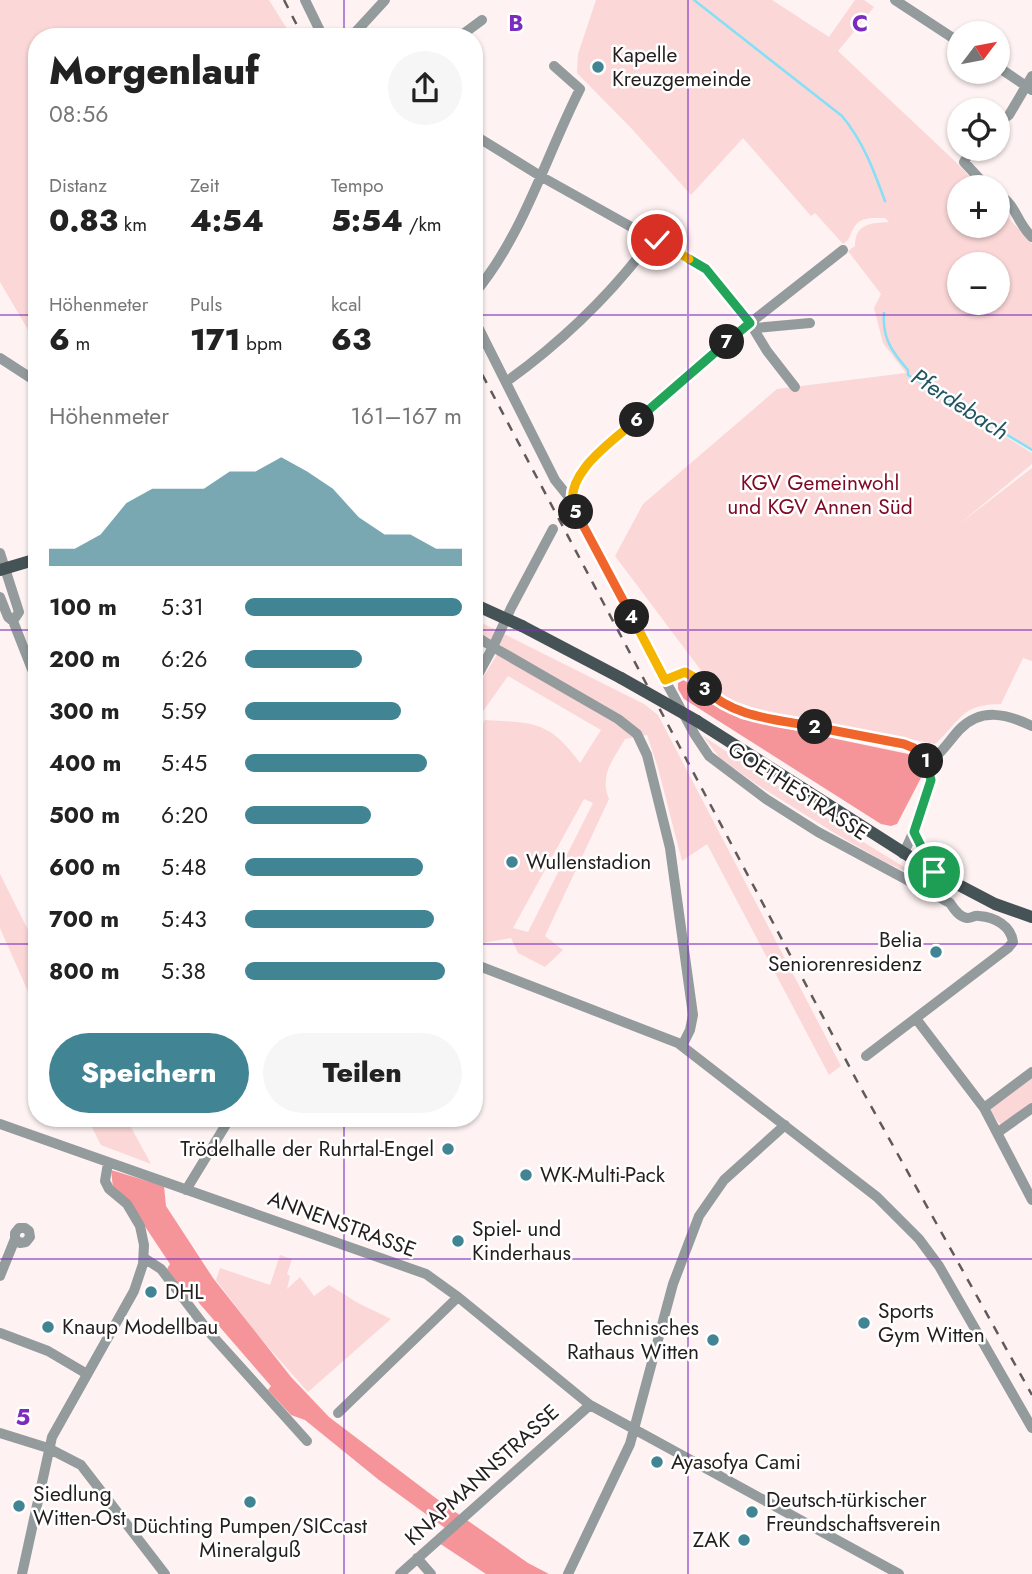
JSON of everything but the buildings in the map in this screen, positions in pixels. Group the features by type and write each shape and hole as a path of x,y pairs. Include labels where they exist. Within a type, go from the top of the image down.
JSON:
{"main road":[{"path":"3,569 28,562"},
{"path":"483,609 522,626 697,721 934,872 995,904 1032,917"}],"street":[{"path":"305,0 319,28"},
{"path":"359,28 385,0"},
{"path":"895,0 947,34"},
{"path":"471,28 482,20"},
{"path":"483,284 509,245 580,89 554,66"},
{"path":"1010,73 1030,84 1010,114"},
{"path":"483,141 542,177 706,269 752,325 795,387"},
{"path":"965,161 976,175"},
{"path":"1010,203 1024,229 1032,237"},
{"path":"506,382 587,317 630,270 653,238"},
{"path":"571,500 577,479 593,458 842,250"},
{"path":"752,325 810,323"},
{"path":"483,337 555,480 571,500 665,680"},
{"path":"0,358 28,376"},
{"path":"483,665 553,529"},
{"path":"0,553 19,612 13,621"},
{"path":"0,597 28,659"},
{"path":"483,638 495,643 618,719 633,730 644,747 670,848 693,1015 690,1030 682,1046"},
{"name":"GOETHESTRASSE","path":"866,1056 911,1021 917,1020 1008,948 1013,942 1012,933 1007,926 996,921 978,915 967,918 956,912 950,903 818,832 718,764 695,735 665,680 685,672 730,709 904,744 922,755 927,762"},
{"path":"903,854 929,790 930,772 927,762 944,750 967,723 976,718 1006,715 1032,726"},
{"path":"914,832 934,872"},
{"path":"483,967 672,1040 877,1198 919,1239 942,1272 1032,1427"},
{"path":"917,1020 984,1108 1032,1200"},
{"path":"984,1108 1032,1072"},
{"path":"997,1133 1032,1108"},
{"name":"ANNENSTRASSE","path":"0,1124 426,1274 590,1405 900,1574"},
{"path":"568,1574 630,1444 673,1284 693,1228 716,1190 750,1155 785,1125"},
{"path":"186,1190 224,1127"},
{"path":"22,1574 48,1448 134,1290 144,1258 144,1238 137,1219 107,1185 105,1176 108,1163"},
{"path":"0,1276 15,1239"},
{"path":"144,1258 161,1269 209,1332 307,1441"},
{"path":"338,1413 458,1297"},
{"path":"0,1334 48,1351 87,1374"},
{"name":"KNAPMANNSTRASSE","path":"400,1574 590,1405"},
{"path":"0,1433 48,1448 72,1459 85,1469 164,1574"},
{"path":"417,1558 431,1574"}],"green space":[{"path":"0,0 269,0 286,28 28,28 28,330 0,282"},
{"name":"KGV Gemeinwohl und KGV Annen Süd","path":"596,0 772,0 829,37 855,0 864,0 874,7 838,51 947,154 947,161 955,161 968,175 947,175 947,238 1010,238 1010,220 1032,243 1032,449 918,381 1032,453 1032,464 958,525 1032,468 1032,661 1023,658 1001,704 977,707 962,715 935,744 758,709 721,697 615,556 643,504 777,389 906,373 883,343 874,308 881,294 848,251 855,246 858,233 865,226 889,222 885,218 863,220 856,225 843,244 815,213 811,216 743,138 691,195 577,73 578,54"},
{"path":"483,624 644,704 658,715 841,1066 829,1075 707,844 682,861 647,735 625,739 609,768 606,790 609,799 545,936 563,950 545,967 518,953 511,938 483,943 483,723 485,720 540,727 559,739 580,763 601,730 508,676 483,711 483,678 502,646 483,634","holes":["584,799 593,803 528,932 513,928"]},
{"path":"703,736 929,882 885,862 759,786 720,758"},
{"path":"0,874 28,930 28,992 0,928"},
{"path":"1032,1074 1032,1104 1004,1125 1000,1124 989,1110 990,1105"},
{"path":"92,1127 131,1127 151,1164 101,1145"},
{"path":"280,1255 292,1259 287,1274 290,1276 287,1289 300,1277 314,1296 329,1285 391,1319 308,1392 260,1338 216,1280 220,1268 270,1285"}],"shaded area":[{"path":"683,680 695,686 710,703 741,719 913,755 921,763 923,774 897,824 881,824 684,699 678,689 678,683"},
{"path":"111,1170 164,1186 166,1206 213,1278 291,1377 329,1417 437,1499 528,1563 549,1574 486,1574 439,1543 452,1533 379,1480 305,1420 291,1415 268,1390 271,1386 193,1296 188,1298 167,1269 170,1264 128,1201 113,1188"}],"waterway":[{"name":"Pferdebach","path":"694,0 842,116 862,146 885,201"},
{"name":"Pferdebach","path":"884,313 886,337 908,370 908,375 1032,450"}],"railway":[{"path":"284,0 298,28"},
{"path":"483,376 857,1081 1032,1395"}],"place":[{"name":"Kapelle Kreuzgemeinde","path":"598,67"},
{"name":"Wullenstadion","path":"512,862"},
{"name":"Belia Seniorenresidenz","path":"936,952"},
{"name":"Trödelhalle der Ruhrtal-Engel","path":"448,1149"},
{"name":"WK-Multi-Pack","path":"526,1175"},
{"name":"Spiel- und Kinderhaus","path":"458,1241"},
{"name":"DHL","path":"151,1292"},
{"name":"Sports Gym Witten","path":"864,1323"},
{"name":"Knaup Modellbau","path":"48,1327"},
{"name":"Technisches Rathaus Witten","path":"713,1340"},
{"name":"Ayasofya Cami","path":"657,1462"},
{"name":"Düchting Pumpen/SICcast Mineralguß","path":"250,1502"},
{"name":"Siedlung Witten-Ost","path":"19,1506"},
{"name":"Deutsch-türkischer Freundschaftsverein","path":"752,1512"},
{"name":"ZAK","path":"744,1540"}],"route":[{"path":"657,240 706,269 750,323 593,458 577,479 572,505 665,680 685,672 730,709 904,744 922,755 927,762 931,780 914,832 934,872"}]}
